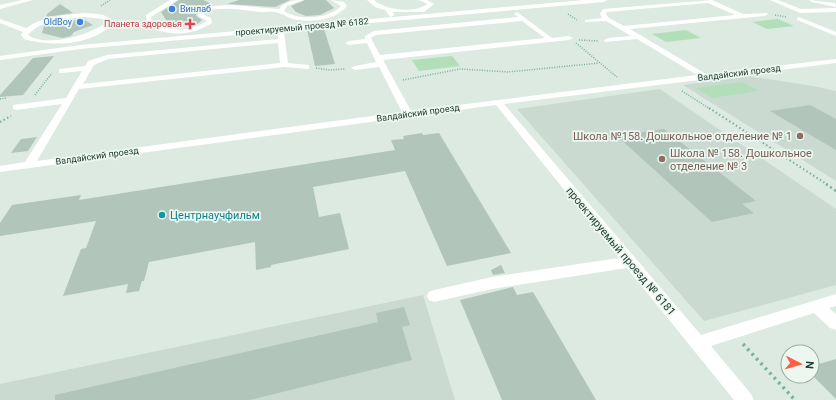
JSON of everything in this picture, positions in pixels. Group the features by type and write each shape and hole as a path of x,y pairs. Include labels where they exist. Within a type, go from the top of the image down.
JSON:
{"street":[{"path":"0,7 30,0"},
{"path":"174,0 148,16 149,24 164,30 194,29 206,26 210,22 209,19 200,15 200,11 217,3 228,0 271,12 281,11 288,16 295,18 322,17 339,12 344,6 336,0"},
{"path":"281,11 285,5 301,0"},
{"path":"370,0 377,6 392,10 422,10 431,4 422,0"},
{"path":"534,0 510,5 522,19 551,40"},
{"path":"559,0 569,3"},
{"name":"проектируемый проезд № 6182","path":"0,58 80,47 394,19 510,5 604,0"},
{"path":"773,0 800,11 836,10"},
{"path":"812,0 821,1 836,6"},
{"path":"705,77 607,19 603,14 605,10 708,1 743,16"},
{"path":"249,6 260,2"},
{"path":"392,10 389,12 394,19"},
{"path":"623,28 765,14"},
{"path":"96,15 109,20 110,23 106,28 86,36 43,42 26,38 24,35 27,31 45,22 72,16 96,15"},
{"path":"292,28 291,21 295,18"},
{"path":"408,114 367,37 374,33 522,19"},
{"path":"587,21 607,19"},
{"path":"799,19 836,34"},
{"path":"0,21 27,31"},
{"path":"281,29 284,65"},
{"path":"154,40 156,34 164,30"},
{"path":"80,47 87,38 86,36"},
{"path":"608,40 638,37"},
{"path":"355,68 380,61 569,38"},
{"path":"29,165 75,87 91,63 106,57 282,41"},
{"path":"349,43 369,41"},
{"name":"Валдайский проезд","path":"0,169 498,102 834,62"},
{"path":"75,87 284,65 306,67"},
{"path":"58,71 88,68"},
{"path":"16,107 68,100"},
{"name":"проектируемый проезд № 6181","path":"498,102 629,262 745,400"},
{"path":"434,296 492,283 629,262"},
{"path":"698,343 836,300"},
{"path":"816,306 836,323"}],"path":[{"path":"765,14 799,19"},
{"path":"569,38 618,78"},
{"path":"391,82 460,69 508,72 599,63"},
{"path":"306,67 329,70 355,68"},
{"path":"0,122 27,106 58,71"},
{"path":"679,89 836,191"},
{"path":"732,332 795,400"}],"shaded area":[{"name":"Школа №158. Дошкольное отделение № 1","path":"749,76 836,91 836,181 683,85"},
{"name":"Школа № 158. Дошкольное отделение № 3","path":"660,89 836,209 836,285 704,321 517,109"},
{"path":"423,295 455,400 0,400 0,384"}],"green space":[{"path":"778,19 794,26 767,29 752,22"},
{"path":"686,30 701,38 666,42 652,34"},
{"path":"452,56 460,66 419,71 412,60"},
{"path":"742,82 759,91 712,98 696,88"}],"building":[{"path":"179,0 203,0 212,4 197,9 196,16 202,20 196,25 181,27 168,23 161,12"},
{"path":"239,0 290,0 275,7 227,4"},
{"path":"305,0 326,0 334,8 320,15 306,16 296,12 291,6"},
{"path":"60,4 73,13 46,17 47,14"},
{"path":"83,19 93,25 74,32 71,36 62,38 42,33 44,26 47,24"},
{"path":"324,29 335,64 315,66 307,30"},
{"path":"54,56 23,95 0,97 0,95 33,58"},
{"path":"810,105 836,119 836,150 770,111"},
{"path":"664,129 756,201 742,204 754,213 712,222 617,136"},
{"name":"Центрнаучфильм","path":"422,133 423,135 439,133 511,253 447,266 405,171 313,187 319,217 340,213 349,249 271,265 271,267 256,270 255,242 149,262 144,281 142,281 139,291 126,293 128,284 63,296 81,249 86,248 96,221 0,236 0,223 12,205 81,195 79,200 395,150 391,140 404,139 403,136"},
{"path":"37,137 28,151 11,153 21,139"},
{"path":"501,265 505,273 493,275 491,270"},
{"path":"513,287 517,295 533,292 596,400 502,400 460,300"},
{"path":"404,307 410,325 402,327 412,360 250,400 55,400 55,395 378,322 376,313"},
{"path":"836,359 836,399 820,383 820,364"}],"place":[{"name":"Винлаб","path":"172,9"},
{"name":"OldBoy","path":"80,22"},
{"name":"Планета здоровья","path":"190,24"},
{"name":"Школа №158. Дошкольное отделение № 1","path":"800,136"},
{"name":"Школа № 158. Дошкольное отделение № 3","path":"662,159"},
{"name":"Центрнаучфильм","path":"162,215"}]}
